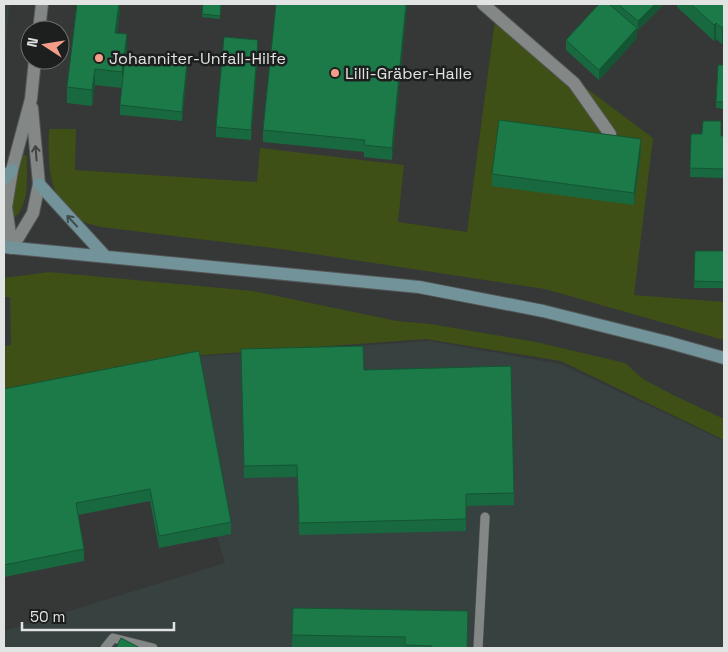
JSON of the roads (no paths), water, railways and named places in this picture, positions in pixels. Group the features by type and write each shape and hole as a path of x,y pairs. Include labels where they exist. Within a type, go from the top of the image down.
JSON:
{"main road":[{"path":"39,184 106,256"},
{"path":"8,247 420,287 543,311 724,358"}],"street":[{"path":"40,20 42,4"},
{"path":"484,4 574,84 610,134"},
{"path":"8,247 6,207 8,174 31,98 34,70"},
{"path":"8,247 33,213 39,184 31,98"}],"lane":[{"path":"478,648 485,517"},
{"path":"105,648 113,638 153,648"}],"place":[{"name":"Johanniter-Unfall-Hilfe","path":"99,58"},
{"name":"Lilli-Gräber-Halle","path":"335,73"}]}
